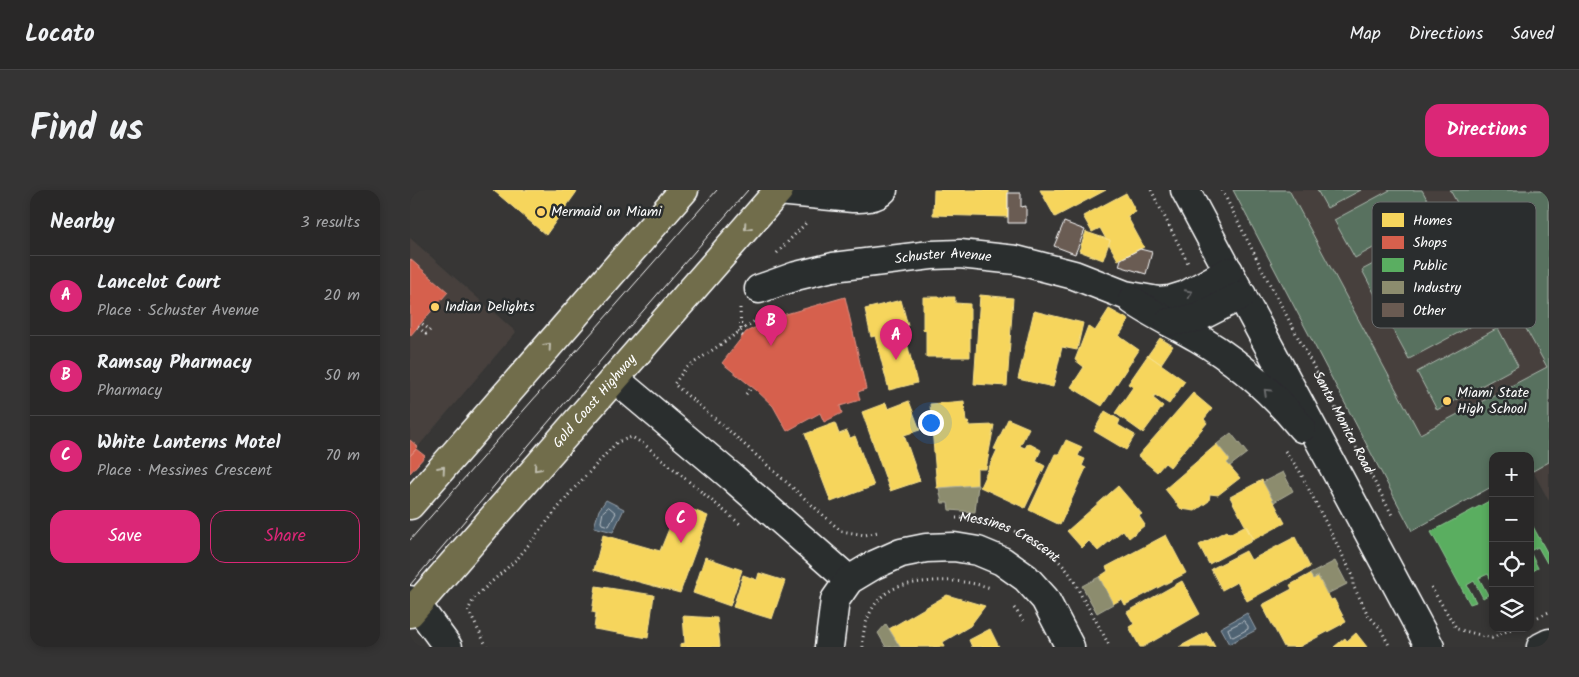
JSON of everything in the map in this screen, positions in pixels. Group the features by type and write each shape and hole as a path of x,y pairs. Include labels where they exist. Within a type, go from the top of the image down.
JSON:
{"highway":[{"path":"410,505 684,190"},
{"name":"Gold Coast Highway","path":"412,606 615,379 779,190"}],"street":[{"path":"779,190 860,198 879,194 883,190"},
{"path":"1185,190 1430,647"},
{"name":"Schuster Avenue","path":"761,302 796,276 833,267 932,255 960,254 1016,260 1074,275 1125,295 1158,301 1186,296 1229,271"},
{"name":"Schuster Avenue","path":"1125,295 1149,312 1216,349 1257,382 1289,413 1334,468"},
{"path":"1169,322 1197,318 1242,295"},
{"path":"615,379 849,580"},
{"name":"Messines Crescent","path":"829,647 835,600 849,580 874,565 901,553 926,548 954,547 978,552 1002,561 1026,578 1045,599 1070,647"},
{"path":"412,606 448,647"},
{"path":"1541,647 1549,643"}],"path":[{"path":"1151,190 1188,264"},
{"name":"Santa Monica Road","path":"1222,190 1396,523"},
{"path":"761,302 738,332 685,369 674,384 840,531 865,535 884,530"},
{"path":"418,327 426,334 430,330 421,323"},
{"path":"738,332 743,336"},
{"path":"746,394 752,387"},
{"path":"487,647 468,610 475,597 518,558 570,493 617,442 632,437 645,445 742,525"},
{"path":"1284,449 1299,470 1353,576 1353,585 1368,615 1380,628 1390,647"},
{"name":"Messines Crescent","path":"950,519 967,518 1001,525 1020,534 1052,556 1069,573 1110,647"},
{"path":"862,647 867,621 876,601 883,594 904,584 950,580 972,582 992,588 997,593"},
{"path":"1428,581 1457,629 1492,638 1505,632"},
{"path":"1008,601 1024,621"}],"shaded area":[{"name":"Miami State High School","path":"1233,190 1549,190 1549,501 1534,473 1534,452 1489,452 1489,488 1412,531"},
{"path":"410,238 516,332 410,456"}],"green space":[{"path":"1233,190 1289,190 1420,434 1547,367 1526,328 1536,328 1536,202 1457,202 1450,190 1549,190 1549,462 1534,470 1534,452 1489,452 1489,488 1412,531"},
{"path":"1317,190 1361,190 1327,208"},
{"path":"1390,190 1422,190 1428,202 1372,202 1372,249 1355,258 1334,220"},
{"path":"1372,265 1372,289 1362,270"},
{"path":"1392,328 1467,328 1409,359"},
{"path":"1498,328 1518,366 1437,410 1417,372"}],"water":[{"path":"606,500 624,509 613,532 594,527 599,510"},
{"path":"1247,613 1256,630 1229,644 1220,628"}],"building: Homes":[{"name":"Mermaid on Miami","path":"493,190 578,190 546,235"},
{"path":"934,190 1008,190 1008,217 933,215"},
{"path":"1040,190 1106,190 1055,217"},
{"path":"1126,193 1136,212 1127,216 1144,247 1118,260 1109,244 1110,240 1106,239 1100,228 1092,232 1083,216"},
{"path":"1086,232 1110,240 1103,260 1079,251"},
{"path":"980,295 1013,298 1007,386 974,384"},
{"path":"923,297 955,297 955,303 970,304 970,357 926,357 926,330 923,330"},
{"path":"901,300 908,326 903,327 917,383 889,390 875,336 871,337 865,309"},
{"path":"1109,309 1129,320 1119,336 1139,350 1102,406 1071,387 1084,367 1075,360 1088,326 1095,331"},
{"path":"1034,311 1083,323 1077,350 1062,347 1053,387 1018,379"},
{"path":"1160,338 1173,346 1161,364 1148,355"},
{"path":"1148,355 1185,381 1169,404 1155,395 1153,398 1163,406 1143,433 1115,413 1133,387 1128,384"},
{"path":"1193,393 1212,409 1204,419 1207,423 1170,467 1165,463 1157,472 1138,456"},
{"path":"909,401 920,430 904,435 920,481 890,491 862,412 886,403 888,409"},
{"path":"964,401 966,422 969,422 969,426 994,425 986,469 977,469 977,485 937,488 930,404"},
{"path":"1105,411 1120,420 1118,425 1135,435 1126,450 1094,431"},
{"path":"1008,419 1029,428 1020,446 1025,448 1028,443 1041,450 1036,461 1045,466 1025,508 980,487 997,450 994,449"},
{"path":"835,423 839,434 847,431 850,438 855,436 874,486 831,502 805,434"},
{"path":"1066,440 1082,447 1078,456 1085,459 1082,466 1086,468 1060,525 1029,510 1055,454 1059,454"},
{"path":"1217,444 1230,460 1227,463 1240,478 1218,495 1210,494 1209,501 1195,511 1181,509 1165,489"},
{"path":"1262,480 1285,523 1253,540 1230,497"},
{"path":"1118,486 1142,514 1139,516 1145,525 1129,538 1123,530 1098,551 1089,541 1082,548 1067,531"},
{"path":"679,504 708,516 680,593 594,570 603,535 660,551"},
{"path":"1246,525 1253,538 1251,538 1252,541 1209,564 1199,545 1226,531 1229,534"},
{"path":"1166,535 1186,573 1125,605 1122,599 1113,604 1099,577 1108,571 1106,567"},
{"path":"1295,537 1310,567 1247,601 1237,582 1222,590 1211,569 1246,551 1251,560"},
{"path":"705,557 742,570 730,606 693,593"},
{"path":"759,573 785,581 772,619 733,607 743,575 757,580"},
{"path":"1310,574 1313,579 1318,576 1331,600 1334,599 1346,622 1299,647 1284,647 1262,605 1292,589 1290,585"},
{"path":"1182,581 1200,614 1140,647 1129,627 1134,624 1127,612"},
{"path":"596,586 654,595 648,638 594,629 596,613 592,612"},
{"path":"947,595 985,606 970,626 943,642 945,647 900,647 889,629"},
{"path":"683,616 717,618 720,647 680,647 680,644 685,643"},
{"path":"990,629 999,647 972,647 969,640"},
{"path":"1207,632 1215,647 1179,647"},
{"path":"1356,633 1367,647 1334,647 1345,638 1347,641"}],"building: Shops":[{"path":"410,259 448,292 410,336"},
{"path":"845,297 866,389 858,392 860,400 840,406 842,413 824,422 820,413 787,431 773,406 722,363 746,332 779,316"},
{"path":"410,440 418,447 410,456"},
{"path":"416,449 425,456 410,473 410,456"}],"building: Public":[{"path":"1489,501 1489,576 1488,574 1479,578 1488,595 1483,598 1474,581 1467,585 1476,602 1470,604 1431,532"},
{"path":"1534,528 1549,556 1549,562 1547,563 1538,547 1534,549"},
{"path":"1534,560 1538,568 1534,570"}],"building: Industry":[{"path":"1231,433 1247,453 1230,466 1227,463 1230,460 1217,444"},
{"path":"1283,472 1293,491 1274,502 1263,482"},
{"path":"978,485 975,512 949,510 948,503 942,503 939,488"},
{"path":"1335,561 1347,584 1327,594 1318,576 1313,579 1310,574"},
{"path":"1099,577 1113,604 1097,613 1082,586"},
{"path":"886,624 900,647 886,647 878,633"}],"building: Other":[{"path":"1008,193 1021,193 1021,207 1026,206 1026,223 1008,223"},
{"path":"1064,222 1085,230 1075,254 1054,246"},
{"path":"1140,249 1152,252 1146,274 1119,266 1121,259"}],"tram line":[{"path":"410,540 717,190"},
{"path":"410,585 748,190"}],"place":[{"name":"Mermaid on Miami","path":"541,212"},
{"name":"Indian Delights","path":"435,307"},
{"name":"Ramsay Pharmacy","path":"771,346"},
{"name":"Lancelot Court","path":"896,360"},
{"name":"Miami State High School","path":"1447,401"},
{"name":"White Lanterns Motel","path":"681,543"}]}
